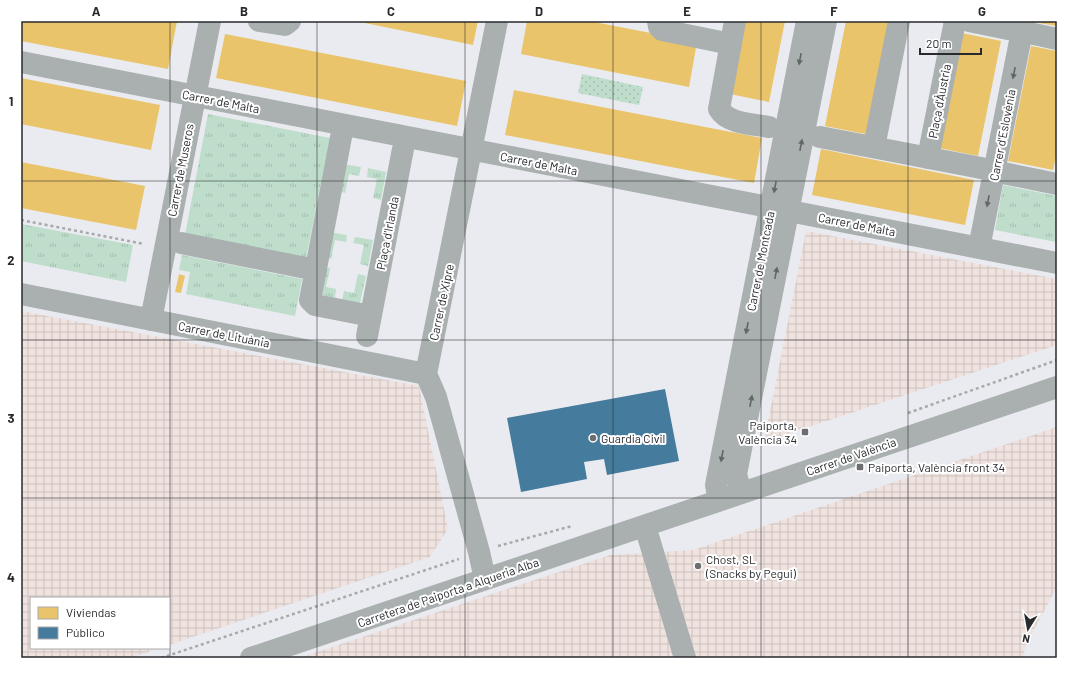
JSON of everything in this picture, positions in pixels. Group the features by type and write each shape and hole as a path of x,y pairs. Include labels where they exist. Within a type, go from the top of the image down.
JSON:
{"street":[{"name":"Carrer de Museros","path":"150,320 210,21"},
{"path":"259,21 285,25 290,21"},
{"name":"Carrer de Xipre","path":"426,374 497,21"},
{"path":"658,21 659,27 662,30 731,44"},
{"path":"735,21 719,109 722,114 729,118 769,127"},
{"name":"Carrer de Montcada","path":"741,493 736,474 808,21"},
{"name":"Carrer de Montcada","path":"719,500 716,485 779,209 826,21"},
{"path":"874,148 899,21"},
{"name":"Plaça d'Àustria","path":"928,158 955,21"},
{"path":"969,21 1022,28 1057,38"},
{"name":"Carrer d'Eslovènia","path":"979,248 1022,28"},
{"name":"Carrer de Malta","path":"21,62 1057,263"},
{"name":"Plaça d'Irlanda","path":"341,137 311,297 312,303 369,326 403,149"},
{"path":"820,137 981,168"},
{"path":"1003,173 1056,181"},
{"path":"181,243 316,270"},
{"name":"Carrer de Lituània","path":"21,294 426,374"},
{"path":"426,374 436,397 479,552 485,579"},
{"name":"Carrer de València","path":"645,526 1057,387"},
{"path":"645,526 685,658"},
{"name":"Carretera de Paiporta a Alqueria Alba","path":"251,658 645,526"}],"path":[{"path":"21,220 138,243"},
{"path":"902,415 1057,360"},
{"path":"162,658 479,552 578,524"}],"shaded area":[{"path":"806,231 1057,279 1057,345 769,440 765,437"},
{"path":"21,311 419,386 448,529 430,557 170,645 170,597 30,597 30,649 157,649 130,658 21,658"},
{"path":"1057,427 1057,587 1029,639 1022,658 299,658 610,555 693,550"}],"green space":[{"path":"582,74 643,87 639,105 578,93"},
{"path":"208,114 330,138 305,263 184,240"},
{"path":"342,164 361,167 359,176 349,174 345,193 337,191"},
{"path":"368,168 386,172 381,200 373,198 377,179 367,177"},
{"path":"1003,185 1057,196 1056,242 995,230"},
{"path":"21,224 133,245 126,282 21,261"},
{"path":"329,232 347,235 346,242 335,240 331,259 324,257"},
{"path":"355,237 373,240 368,266 360,264 364,245 353,243"},
{"path":"182,255 302,279 295,316 186,294 190,272 179,270"},
{"path":"322,267 330,268 326,287 336,289 335,298 317,294"},
{"path":"358,274 366,276 360,303 342,300 344,291 354,293"}],"building: Viviendas":[{"path":"21,21 177,21 168,69 21,41"},
{"path":"355,21 478,21 473,45"},
{"path":"527,21 589,21 697,42 689,87 521,54"},
{"path":"739,21 785,21 769,102 725,93"},
{"path":"846,21 893,21 870,135 825,126"},
{"path":"1057,21 1057,26 1033,22"},
{"path":"957,32 1001,41 978,156 934,147"},
{"path":"225,34 466,81 457,126 216,78"},
{"path":"1031,46 1057,51 1057,152 1053,170 1008,161"},
{"path":"21,78 160,105 151,150 21,124"},
{"path":"514,90 762,138 754,183 505,135"},
{"path":"821,149 974,180 965,225 812,195"},
{"path":"21,162 145,186 136,230 21,208"},
{"path":"179,274 185,276 181,293 175,292"}],"building: Público":[{"name":"Guardia Civil","path":"665,389 679,461 607,475 604,459 584,462 587,479 521,492 507,418"}],"place":[{"name":"Paiporta, València 34","path":"805,432"},
{"name":"Guardia Civil","path":"593,438"},
{"name":"Paiporta, València front 34","path":"860,467"},
{"name":"Chost, SL (Snacks by Pegui)","path":"698,566"}]}
